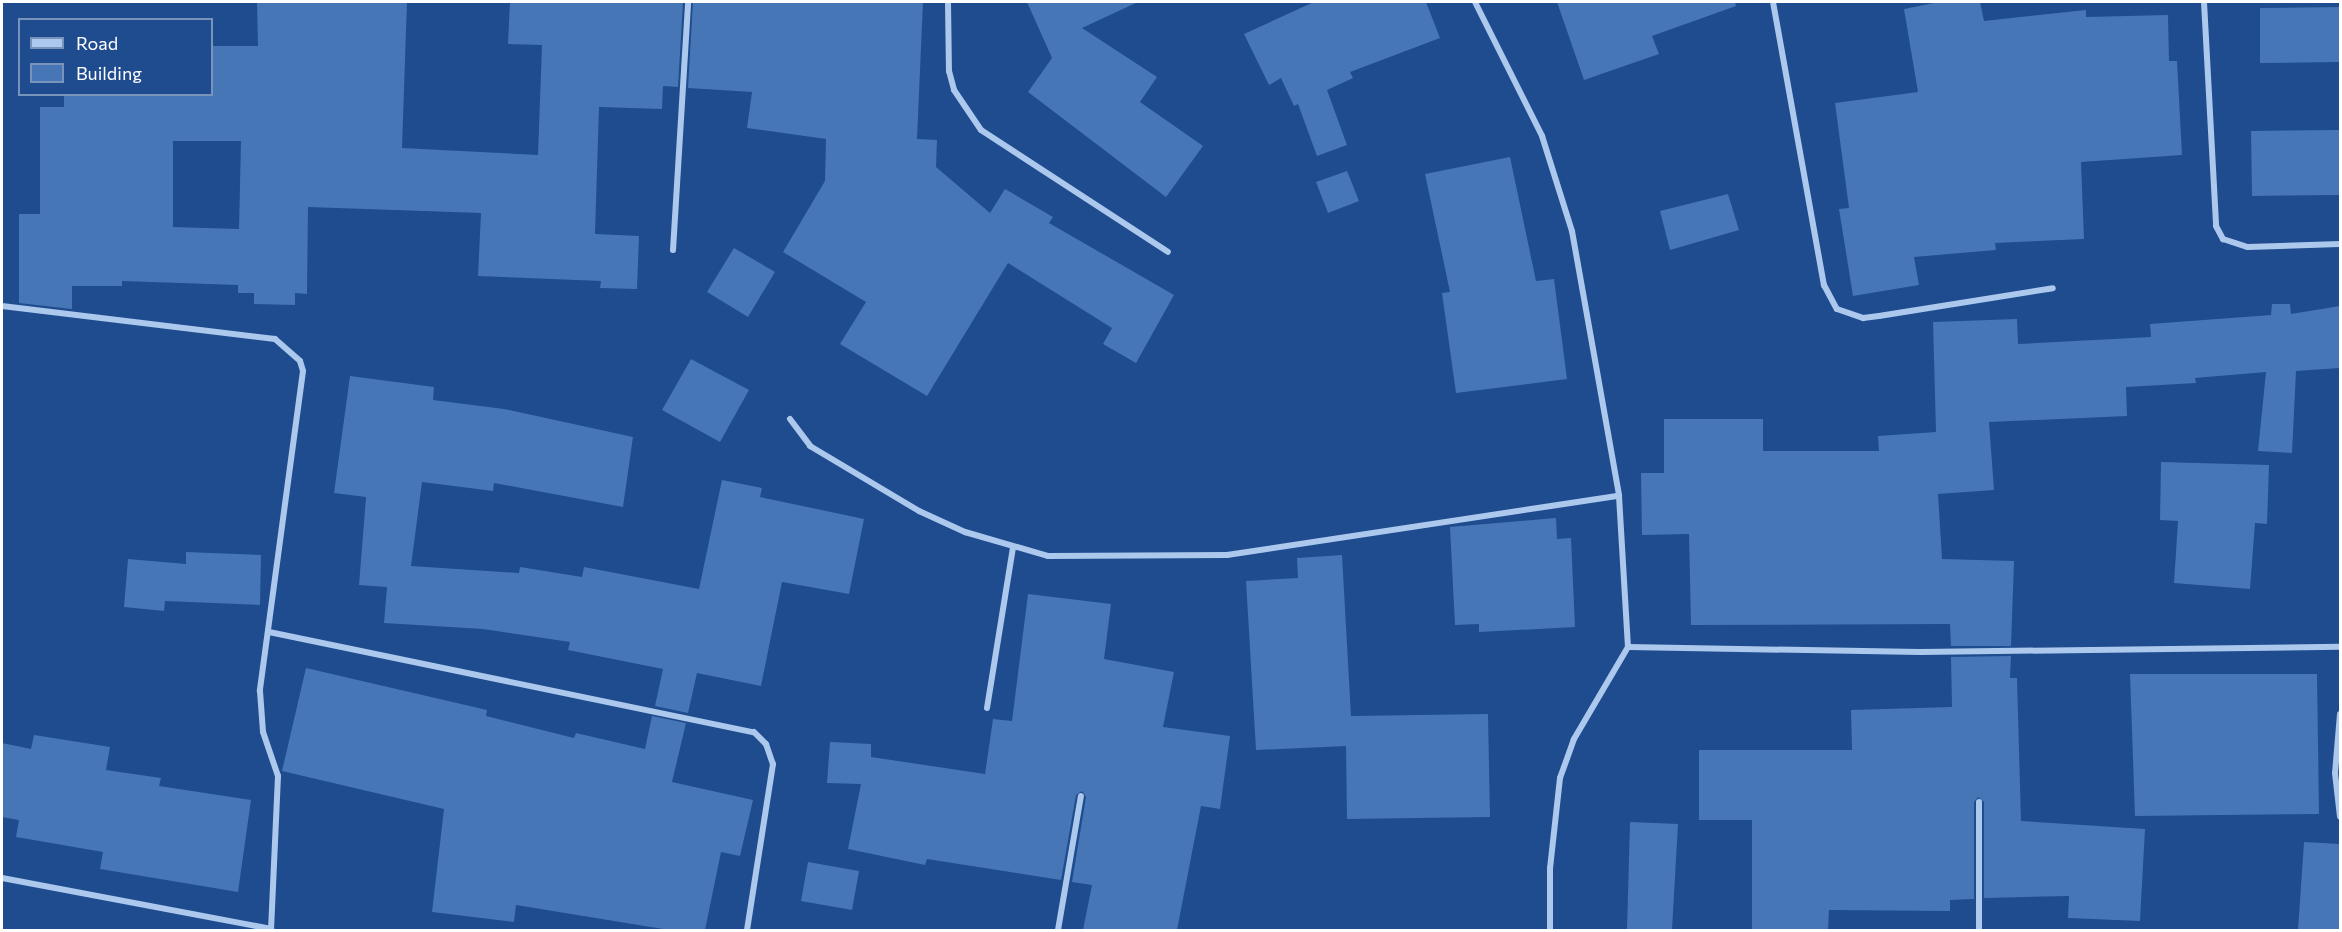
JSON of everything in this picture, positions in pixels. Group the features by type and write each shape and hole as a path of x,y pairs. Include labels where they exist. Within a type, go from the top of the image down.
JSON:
{"street":[{"path":"673,250 688,2"},
{"path":"948,2 949,71 954,90 981,130 1168,252"},
{"path":"1475,2 1542,136 1572,231 1619,496 1628,647 1574,739 1560,778 1551,858 1550,930"},
{"path":"1773,2 1824,285 1838,309 1863,318 2053,288"},
{"path":"2205,2 2216,226 2223,239 2248,247 2340,244"},
{"path":"2,306 276,339 293,350 303,371 259,707 278,776 271,930 2,878"},
{"path":"790,419 810,446 882,490 965,532 1041,555 1125,559 1227,555 1619,496"},
{"path":"987,708 1013,548"},
{"path":"269,632 754,732 766,744 773,764 747,930"},
{"path":"1628,647 1920,652 2339,644"},
{"path":"2340,714 2335,773 2340,817"},
{"path":"1058,930 1081,796"},
{"path":"1979,802 1979,930"}],"building":[{"path":"257,2 407,2 402,148 538,155 542,45 508,44 510,2 683,2 678,87 663,86 662,109 599,107 595,234 639,236 637,289 600,288 601,281 478,276 481,213 308,207 307,294 295,293 295,305 254,304 254,293 238,293 238,285 122,281 122,286 72,286 72,309 19,303 19,214 40,214 40,107 64,107 64,96 213,96 213,46 258,46","holes":["173,141 241,141 239,229 173,227"]},
{"path":"693,2 923,2 917,139 937,140 936,167 990,213 1005,189 1053,217 1049,223 1174,295 1136,363 1103,344 1112,328 1008,263 927,396 840,344 866,302 783,252 825,181 826,139 747,128 752,92 688,88"},
{"path":"1027,2 1138,2 1082,28 1157,77 1140,102 1203,146 1166,197 1028,92 1052,58"},
{"path":"1314,2 1426,2 1440,38 1350,72 1353,78 1327,90 1347,145 1317,156 1298,104 1294,106 1281,78 1269,85 1244,34"},
{"path":"1557,2 1735,2 1736,6 1652,36 1659,54 1584,80"},
{"path":"1939,2 1980,2 1984,21 2086,10 2086,17 2168,15 2169,61 2177,61 2182,155 2081,162 2084,239 1995,243 1996,250 1914,257 1919,285 1853,296 1839,209 1849,208 1835,103 1918,92 1904,9"},
{"path":"2340,7 2340,62 2260,63 2260,8"},
{"path":"2340,130 2340,195 2252,196 2251,131"},
{"path":"1510,157 1536,281 1554,279 1567,379 1456,393 1442,293 1450,292 1425,174"},
{"path":"1347,171 1359,201 1328,213 1316,182"},
{"path":"1728,194 1739,230 1670,250 1660,211"},
{"path":"734,248 775,272 748,317 707,292"},
{"path":"2272,304 2290,304 2291,314 2340,306 2340,368 2296,371 2292,453 2258,451 2266,372 2195,378 2196,383 2126,387 2127,416 1989,422 1994,490 1938,494 1942,559 2014,561 2011,646 1951,646 1950,624 1691,625 1689,534 1642,535 1641,473 1664,473 1664,419 1763,419 1763,451 1879,451 1878,436 1936,432 1933,322 2017,319 2018,344 2151,337 2150,324 2271,315"},
{"path":"691,359 749,390 720,442 662,410"},
{"path":"350,376 434,387 433,400 504,409 633,437 623,507 494,483 493,491 422,482 411,566 519,573 520,567 582,577 584,567 699,589 722,480 762,488 760,497 864,519 849,594 782,582 761,686 697,673 688,713 655,706 663,669 568,650 570,642 483,629 384,623 387,587 359,585 366,497 334,493"},
{"path":"2161,462 2269,465 2267,524 2255,523 2250,589 2174,583 2178,521 2160,520"},
{"path":"1556,518 1557,539 1571,538 1575,627 1479,632 1479,624 1455,625 1450,527"},
{"path":"186,552 261,555 260,605 165,601 164,611 124,607 128,559 186,564"},
{"path":"1342,555 1351,716 1488,714 1490,817 1347,819 1346,746 1256,750 1246,581 1298,578 1297,558"},
{"path":"1028,594 1111,604 1104,659 1174,672 1163,727 1230,736 1220,809 1201,806 1177,930 1083,930 1092,885 1072,882 1086,797 1082,791 1076,795 1061,880 927,859 925,865 848,849 861,784 827,783 830,742 871,744 871,757 985,774 993,719 1012,721"},
{"path":"2011,656 2010,678 2017,678 2021,821 2145,829 2140,921 2068,918 2069,896 1984,898 1984,802 1978,797 1974,802 1974,899 1950,900 1950,911 1829,910 1828,930 1752,930 1752,820 1699,820 1699,750 1852,750 1851,710 1952,707 1951,657"},
{"path":"306,668 487,710 486,716 574,738 576,733 645,749 652,716 686,723 672,782 753,800 740,856 721,852 705,930 669,930 516,905 514,922 432,912 444,809 282,771"},
{"path":"2130,674 2317,674 2319,814 2135,816"},
{"path":"34,735 110,747 106,770 161,778 159,786 251,800 238,892 100,869 103,852 16,837 19,820 2,817 2,743 31,749"},
{"path":"1630,822 1678,824 1672,930 1627,930"},
{"path":"2304,842 2340,844 2340,930 2298,930"},
{"path":"808,862 859,871 852,910 801,901"}]}
